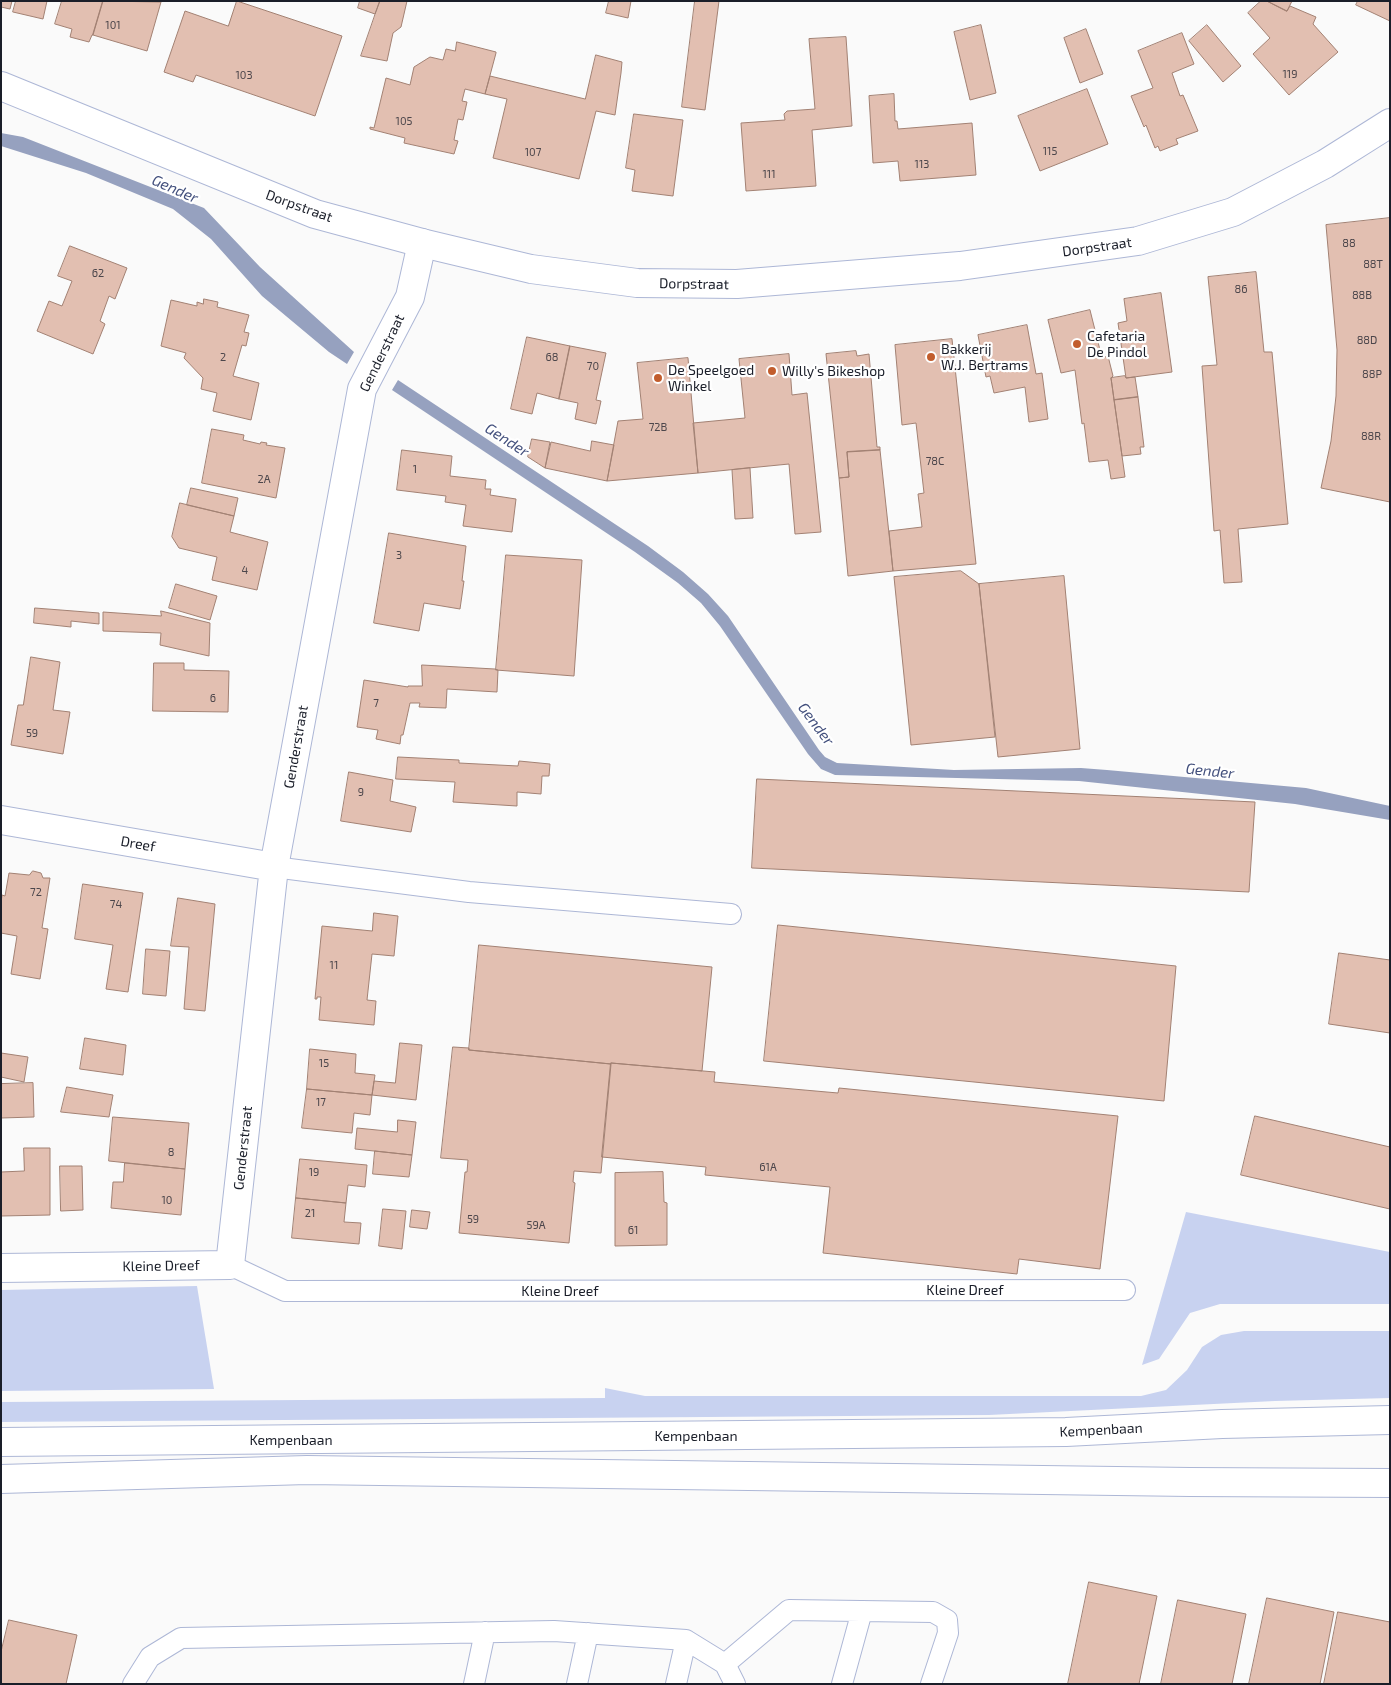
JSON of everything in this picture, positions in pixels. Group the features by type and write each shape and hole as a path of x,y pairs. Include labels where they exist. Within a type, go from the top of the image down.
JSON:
{"street":[{"name":"Dorpstraat","path":"1,86 315,214 422,243 531,269 637,283 737,284 960,266 1138,241 1233,212 1325,164 1390,123"},
{"name":"Genderstraat","path":"230,1265 274,868 362,389 410,297 422,243"},
{"name":"Dreef","path":"1,820 274,868"},
{"name":"Kleine Dreef","path":"1,1268 230,1265"},
{"name":"Kempenbaan","path":"1,1442 1066,1432 1222,1424 1390,1420"},
{"path":"1,1479 307,1470 1190,1482 1390,1482"}],"lane":[{"path":"274,868 469,892 731,914"},
{"name":"Kleine Dreef","path":"230,1265 285,1291 1125,1290"},
{"path":"725,1664 789,1610 933,1612 947,1620 948,1633 932,1684"},
{"path":"842,1684 862,1611"},
{"path":"133,1684 150,1657 181,1638 554,1631 686,1640 725,1664 735,1684"},
{"path":"474,1684 485,1632"},
{"path":"577,1684 588,1633"},
{"path":"676,1684 686,1640"}],"shaded area":[{"path":"1,133 23,137 204,208 260,267 354,352 347,364 329,352 262,296 211,239 173,209 86,173 1,146"},
{"path":"398,380 648,546 683,572 708,594 728,616 819,750 825,757 837,763 954,770 1081,768 1306,788 1390,806 1390,820 1295,804 1079,781 835,775 821,769 808,754 720,626 701,603 678,583 635,552 392,390"},
{"path":"1186,1212 1390,1252 1390,1304 1220,1304 1190,1313 1159,1359 1142,1365"},
{"path":"197,1286 214,1389 1,1391 1,1290"},
{"path":"1244,1331 1390,1331 1390,1398 1275,1401 989,1415 1,1422 1,1402 605,1398 605,1388 645,1396 1141,1396 1166,1390 1187,1370 1202,1347 1221,1335"}],"building":[{"path":"1,1 12,1 10,9 1,7"},
{"path":"16,1 47,1 43,19 13,12"},
{"path":"62,1 103,1 93,35 89,42 70,37 72,29 55,24"},
{"path":"103,1 161,2 147,51 93,35"},
{"path":"237,1 342,36 315,116 196,75 193,82 164,72 185,11 228,26"},
{"path":"360,1 380,1 375,14 358,8"},
{"path":"380,1 407,1 401,27 393,33 387,61 361,56"},
{"path":"609,1 631,1 628,18 606,13"},
{"path":"695,1 719,1 705,110 682,107"},
{"path":"1261,1 1267,1 1287,11 1290,6 1316,17 1313,24 1338,52 1289,95 1253,54 1270,38 1248,13"},
{"path":"1267,1 1292,1 1287,11"},
{"path":"1358,1 1390,1 1390,21 1356,5"},
{"path":"981,25 996,93 970,100 954,32"},
{"path":"1207,25 1241,66 1223,82 1189,41"},
{"path":"1086,29 1103,74 1080,83 1064,38"},
{"path":"1182,33 1194,64 1172,73 1180,96 1183,95 1198,131 1176,139 1178,144 1160,151 1158,146 1155,148 1131,96 1153,88 1138,51"},
{"path":"846,37 852,126 812,130 816,186 746,191 741,123 785,120 784,114 787,111 815,109 809,39"},
{"path":"457,42 496,53 485,94 465,89 462,101 467,102 463,120 458,119 454,140 458,141 454,154 404,143 405,138 370,129 370,127 374,128 386,78 410,85 414,67 430,57 443,60 446,49 455,51"},
{"path":"596,55 622,62 621,73 615,115 596,111 579,179 493,158 507,99 485,94 490,76 585,99"},
{"path":"1087,89 1108,144 1040,171 1018,116"},
{"path":"894,94 895,121 897,121 898,129 972,123 976,175 900,181 898,161 873,163 869,96"},
{"path":"634,114 683,120 673,196 632,191 635,170 626,168"},
{"path":"1390,218 1390,502 1321,488 1331,441 1336,396 1337,350 1326,225"},
{"path":"70,246 127,268 115,299 109,296 100,321 105,324 93,354 37,331 49,301 62,306 72,281 58,276"},
{"path":"1256,272 1264,352 1272,352 1288,524 1238,529 1242,582 1224,583 1220,530 1214,531 1202,366 1217,365 1208,277"},
{"path":"1161,293 1172,372 1126,378 1118,323 1127,321 1124,299"},
{"path":"204,299 218,302 217,307 249,315 244,332 249,333 246,346 242,345 233,376 259,383 251,420 213,411 217,393 201,389 203,378 184,358 186,353 161,346 171,300 197,306 197,302 203,304"},
{"path":"1090,310 1102,358 1108,356 1113,376 1111,378 1125,477 1111,479 1108,460 1089,462 1075,370 1061,373 1048,320"},
{"path":"1027,325 1036,374 1042,373 1048,419 1029,422 1025,387 994,393 990,376 986,377 978,335"},
{"path":"527,337 570,346 559,399 537,393 532,414 511,409"},
{"path":"952,339 976,564 893,571 889,531 922,527 918,494 924,493 916,423 902,425 895,345"},
{"path":"570,346 606,353 596,400 601,401 596,424 575,419 578,403 559,399"},
{"path":"856,351 857,356 869,354 877,447 880,447 880,450 847,452 849,477 839,478 826,354"},
{"path":"789,354 792,395 807,393 821,532 795,534 789,464 698,473 693,423 745,418 739,359"},
{"path":"688,358 698,473 607,481 618,421 643,419 637,363"},
{"path":"1125,376 1126,378 1135,377 1138,397 1114,400 1111,378"},
{"path":"1138,397 1144,447 1140,447 1141,454 1122,456 1114,400"},
{"path":"212,429 244,435 243,440 260,444 261,442 267,443 266,445 285,448 276,498 202,483"},
{"path":"532,439 550,442 545,468 528,457"},
{"path":"592,441 614,445 607,481 545,468 551,442 590,451"},
{"path":"402,450 452,456 450,476 486,480 485,489 491,489 490,495 516,499 512,532 463,526 466,505 445,502 446,496 397,490"},
{"path":"880,450 893,571 848,576 839,478 849,477 847,452"},
{"path":"750,468 753,518 735,519 732,470"},
{"path":"191,488 238,498 234,516 187,505"},
{"path":"180,503 234,516 230,532 268,542 257,590 212,580 217,557 179,548 172,537"},
{"path":"389,533 466,546 460,609 424,603 419,631 374,623"},
{"path":"506,555 582,560 574,676 496,670"},
{"path":"961,571 979,584 995,737 911,745 894,577"},
{"path":"1064,576 1080,749 998,757 979,584"},
{"path":"176,584 217,596 210,620 169,608"},
{"path":"35,608 99,613 99,624 71,621 71,627 34,623"},
{"path":"161,611 210,623 209,656 160,645 161,633 103,631 103,612 161,616"},
{"path":"31,657 60,662 53,710 70,712 63,754 11,745 18,705 23,705"},
{"path":"154,663 184,663 184,670 229,671 228,712 153,711"},
{"path":"422,665 498,670 497,692 447,689 446,708 419,707 420,703 410,703 400,744 376,739 378,730 357,727 364,680 408,687 422,686"},
{"path":"398,757 459,760 459,763 518,766 519,761 550,764 549,776 542,776 541,794 517,792 517,806 453,802 455,782 396,779"},
{"path":"349,772 393,780 390,801 416,807 411,832 341,821"},
{"path":"757,779 1255,802 1249,892 752,868"},
{"path":"33,871 41,873 43,878 50,878 42,928 48,929 40,979 11,974 17,936 1,933 2,895 5,896 9,873 29,875"},
{"path":"83,884 143,893 128,992 106,989 113,945 75,939"},
{"path":"178,898 215,904 205,1011 184,1009 189,947 171,946"},
{"path":"374,913 398,916 394,956 372,954 367,1000 376,1001 374,1025 319,1020 321,997 315,999 322,926 372,931"},
{"path":"778,925 1176,966 1164,1101 764,1061"},
{"path":"479,945 712,967 702,1071 469,1050"},
{"path":"146,949 170,951 166,996 143,994"},
{"path":"1339,953 1390,960 1390,1033 1329,1024"},
{"path":"85,1038 126,1045 123,1075 80,1069"},
{"path":"400,1043 422,1045 416,1100 372,1095 374,1081 395,1083"},
{"path":"453,1047 611,1064 601,1173 574,1171 573,1182 575,1183 569,1243 459,1233 465,1172 467,1172 468,1160 441,1158"},
{"path":"310,1049 356,1054 355,1073 375,1075 372,1095 307,1089"},
{"path":"1,1053 28,1057 24,1082 1,1077"},
{"path":"611,1063 715,1072 714,1082 838,1093 839,1088 1118,1116 1100,1269 1019,1259 1017,1274 823,1253 830,1187 705,1175 706,1167 602,1157"},
{"path":"33,1083 34,1117 1,1118 1,1084"},
{"path":"67,1087 113,1095 109,1117 61,1112"},
{"path":"307,1089 372,1095 370,1115 354,1113 352,1133 302,1128"},
{"path":"1255,1116 1390,1147 1390,1209 1241,1175"},
{"path":"113,1117 189,1123 185,1169 109,1161"},
{"path":"398,1120 416,1122 412,1155 355,1149 357,1128 397,1132"},
{"path":"24,1148 50,1148 50,1215 1,1216 1,1172 24,1171"},
{"path":"375,1151 412,1155 409,1177 373,1174"},
{"path":"300,1159 367,1165 365,1187 348,1185 346,1203 296,1198"},
{"path":"125,1163 185,1169 181,1215 111,1208 113,1182 123,1182"},
{"path":"60,1166 82,1166 83,1210 61,1211"},
{"path":"663,1172 664,1202 667,1203 667,1245 615,1246 615,1173"},
{"path":"296,1198 346,1203 344,1222 361,1223 359,1244 292,1238"},
{"path":"383,1209 406,1211 402,1249 379,1246"},
{"path":"412,1210 430,1212 427,1229 410,1227"},
{"path":"1089,1582 1157,1596 1139,1684 1068,1684"},
{"path":"1267,1598 1334,1612 1320,1684 1249,1684"},
{"path":"1178,1600 1246,1614 1232,1684 1161,1684"},
{"path":"1338,1612 1390,1622 1390,1684 1324,1684"},
{"path":"9,1620 77,1635 66,1684 1,1684 1,1652"}],"place":[{"name":"Cafetaria De Pindol","path":"1077,344"},
{"name":"Bakkerij W.J. Bertrams","path":"931,357"},
{"name":"Willy's Bikeshop","path":"772,371"},
{"name":"De Speelgoed Winkel","path":"658,378"}],"water label":[{"name":"Gender","path":"175,189"},
{"name":"Gender","path":"507,440"},
{"name":"Gender","path":"816,724"},
{"name":"Gender","path":"1210,771"}]}
